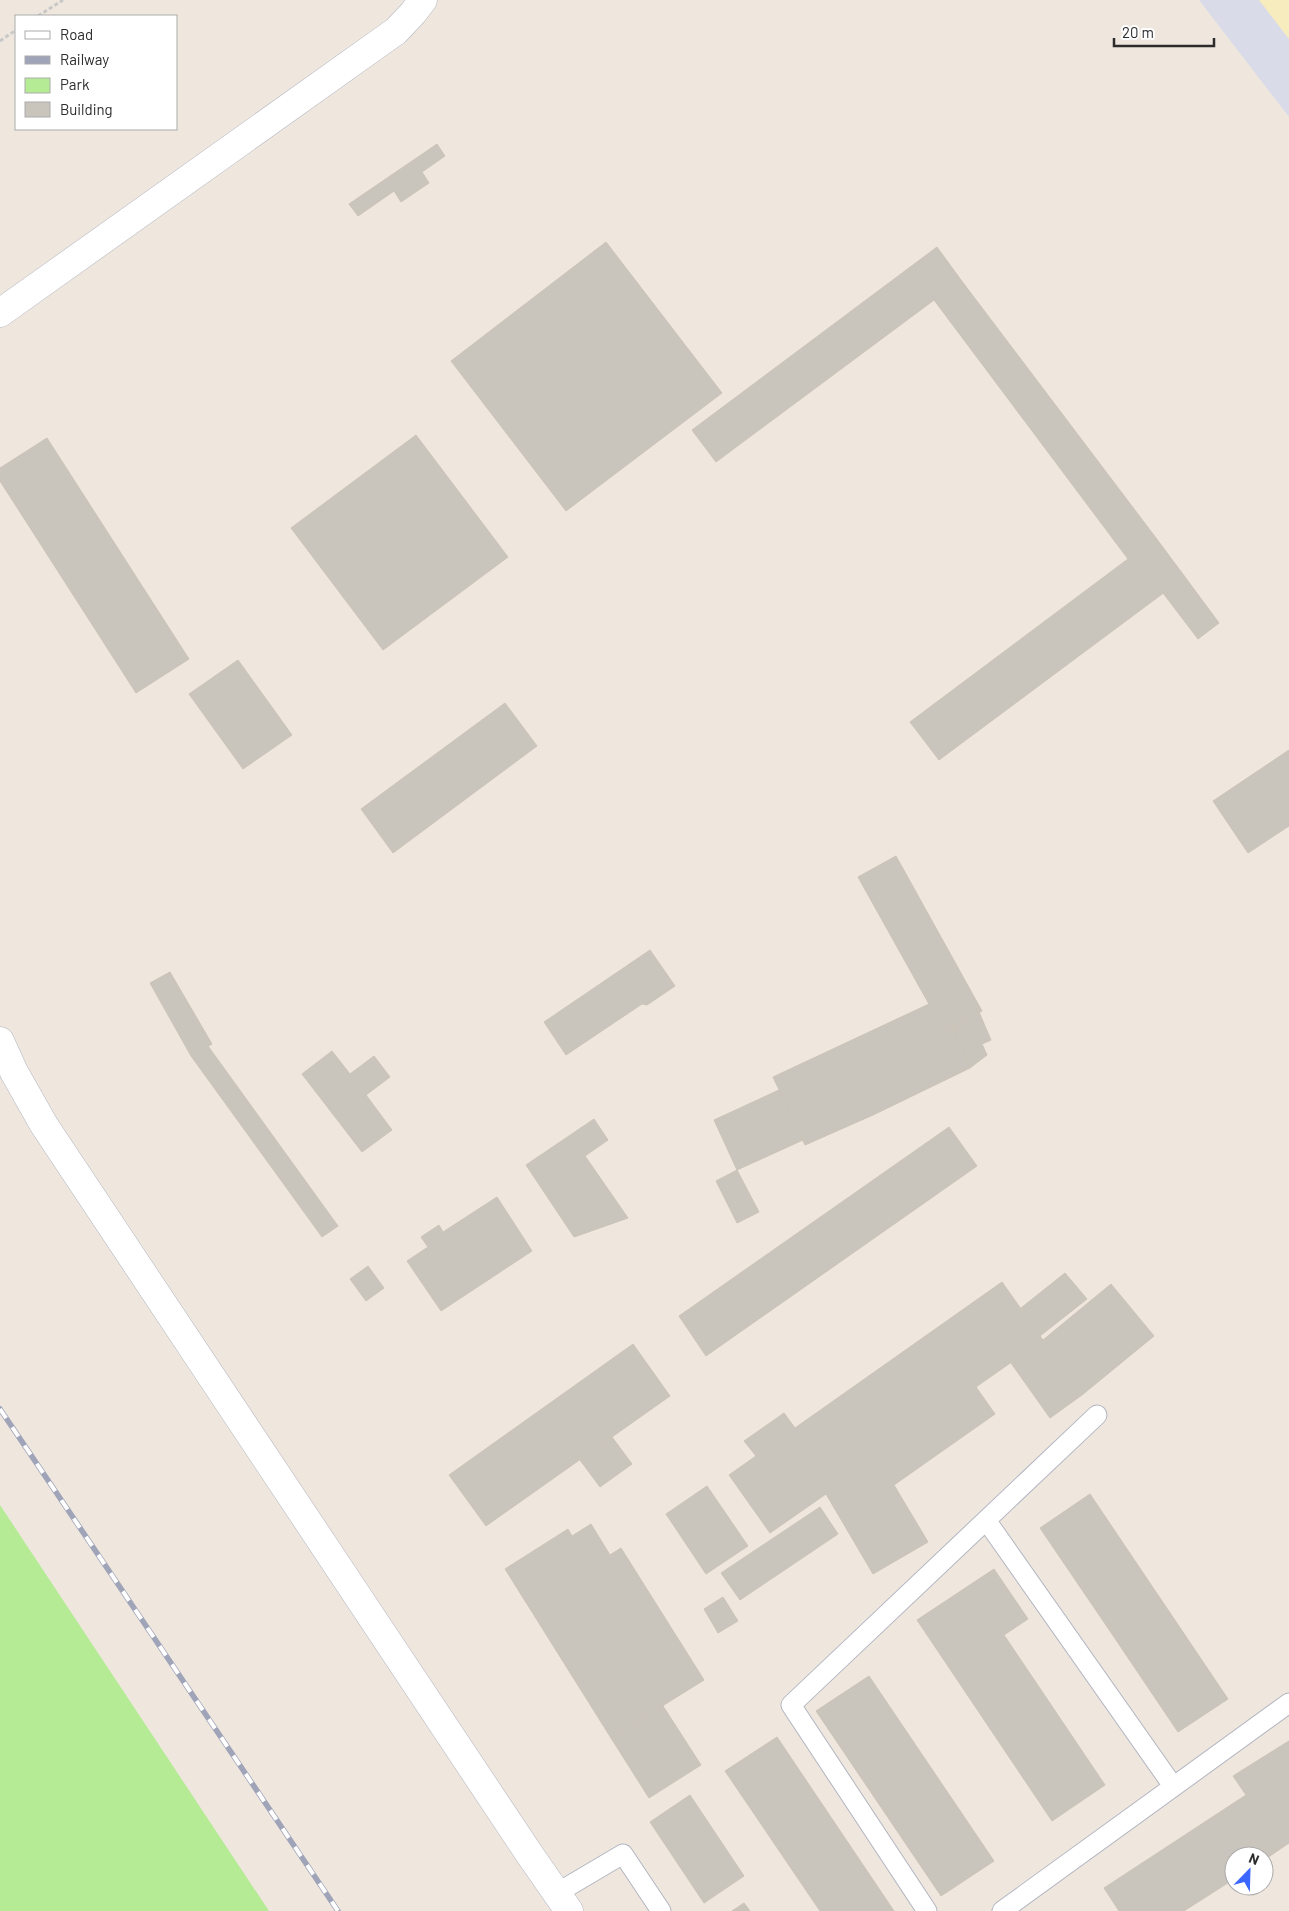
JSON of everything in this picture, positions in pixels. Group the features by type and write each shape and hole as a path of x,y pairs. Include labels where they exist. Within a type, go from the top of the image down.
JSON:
{"street":[{"path":"0,313 396,31 423,0"},
{"path":"0,1041 14,1072 44,1125 563,1902"}],"lane":[{"path":"926,1911 791,1706 1097,1415"},
{"path":"986,1520 1174,1786"},
{"path":"1002,1911 1289,1702"},
{"path":"563,1902 623,1854 661,1911"}],"path":[{"path":"40,15 63,0"},
{"path":"0,41 15,31"}],"shaded area":[{"path":"1199,0 1289,0 1289,117"}],"green space":[{"path":"0,1505 269,1911 0,1911"}],"sand":[{"path":"1259,0 1289,0 1289,39"}],"building":[{"path":"437,144 445,156 422,172 429,183 401,202 394,191 358,216 349,204"},
{"path":"606,242 722,393 566,511 451,361"},
{"path":"937,247 961,280 716,462 692,430"},
{"path":"961,280 1156,538 1128,559 934,300"},
{"path":"416,435 508,557 383,650 291,528"},
{"path":"47,438 189,659 136,693 0,481 0,468"},
{"path":"1156,538 1185,577 939,760 910,722"},
{"path":"1185,577 1219,623 1198,639 1163,593"},
{"path":"238,660 292,735 243,769 189,694"},
{"path":"505,703 537,746 393,853 361,809"},
{"path":"1289,750 1289,826 1248,853 1213,801"},
{"path":"896,856 982,1011 944,1031 858,877"},
{"path":"650,950 675,986 647,1005 642,1004 566,1055 544,1022"},
{"path":"170,972 212,1044 191,1056 150,983"},
{"path":"929,1004 944,1031 953,1027 970,1068 873,1115 805,1145 773,1077"},
{"path":"979,1012 991,1040 982,1044 987,1055 970,1068 953,1027"},
{"path":"208,1046 338,1226 322,1237 191,1056"},
{"path":"332,1051 350,1074 374,1056 390,1077 366,1095 392,1130 362,1152 302,1074"},
{"path":"779,1090 803,1140 737,1170 714,1120"},
{"path":"594,1119 608,1140 585,1156 628,1218 574,1237 526,1165"},
{"path":"949,1127 977,1166 706,1356 679,1316"},
{"path":"737,1170 759,1212 737,1223 716,1181"},
{"path":"497,1197 532,1251 441,1311 407,1261 428,1247 421,1237 439,1225 443,1232"},
{"path":"368,1266 384,1288 366,1301 350,1279"},
{"path":"1065,1273 1087,1299 1040,1336 1021,1308"},
{"path":"1002,1282 1043,1340 976,1387 995,1414 894,1485 928,1542 873,1574 826,1494 770,1533 729,1475 756,1456 744,1441 784,1413 795,1428"},
{"path":"1111,1284 1154,1336 1082,1395 1050,1418 1011,1363 1043,1340"},
{"path":"633,1344 670,1396 486,1526 449,1475"},
{"path":"612,1437 632,1464 600,1487 580,1460"},
{"path":"707,1486 748,1546 706,1574 666,1514"},
{"path":"1090,1494 1162,1601 1112,1634 1040,1528"},
{"path":"820,1507 838,1534 740,1600 721,1573"},
{"path":"591,1524 610,1555 621,1548 704,1680 611,1738 505,1569 568,1529 572,1536"},
{"path":"994,1569 1028,1619 1004,1635 1105,1785 1052,1821 917,1620"},
{"path":"723,1597 738,1621 718,1633 704,1609"},
{"path":"1162,1601 1228,1699 1178,1732 1112,1634"},
{"path":"869,1676 994,1861 941,1896 816,1711"},
{"path":"663,1706 701,1765 649,1798 611,1738"},
{"path":"777,1737 894,1911 820,1911 725,1771"},
{"path":"1289,1741 1289,1769 1276,1749"},
{"path":"1276,1749 1289,1769 1289,1843 1274,1853 1274,1846 1224,1846 1224,1885 1184,1911 1119,1911 1104,1888 1246,1795 1233,1776"},
{"path":"690,1795 744,1876 704,1903 650,1822"},
{"path":"744,1903 750,1911 732,1911"}],"railway":[{"path":"0,1409 338,1911"}]}
